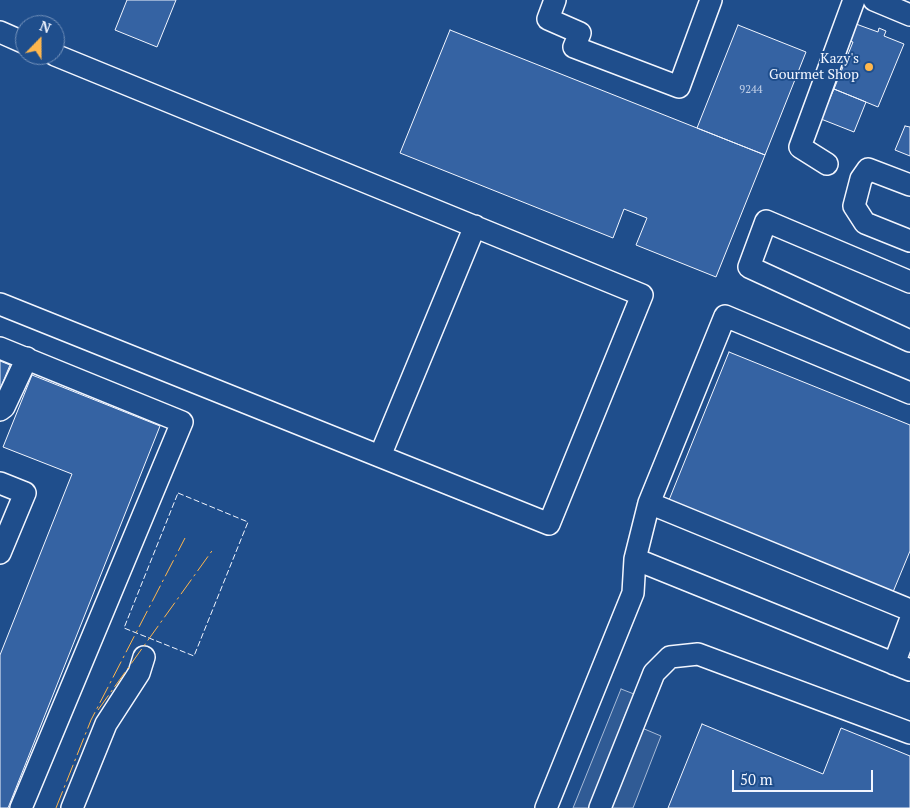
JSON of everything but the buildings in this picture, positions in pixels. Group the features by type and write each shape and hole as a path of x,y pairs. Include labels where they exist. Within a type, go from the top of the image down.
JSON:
{"street":[{"path":"555,0 548,19 580,33 574,47 679,87 711,0"},
{"path":"827,164 800,147 854,0"},
{"path":"874,0 910,15"},
{"path":"0,32 15,39"},
{"path":"0,304 549,524 642,294 65,59"},
{"path":"910,185 868,169 861,179 854,206 865,223 910,241"},
{"path":"910,282 766,221 749,267 910,341"},
{"path":"380,456 475,226"},
{"path":"546,808 633,593 635,559 648,503 725,316 910,393"},
{"path":"0,348 182,422 20,808"},
{"path":"0,410 4,407 26,358"},
{"path":"0,482 25,493 0,553"},
{"path":"648,503 910,610"},
{"path":"635,559 902,667 910,621"},
{"path":"600,808 654,673 670,657 698,654 910,732"},
{"path":"72,808 106,724 139,673 144,657"}],"shaded area":[{"path":"621,689 634,694 623,720 661,736 633,808 573,808"}],"fence":[{"path":"178,493 248,522 194,656 124,628 178,493"}],"power":[{"path":"56,808 91,720 185,538"},
{"path":"98,710 214,548"}],"place":[{"name":"Kazy's Gourmet Shop","path":"869,67"}]}
